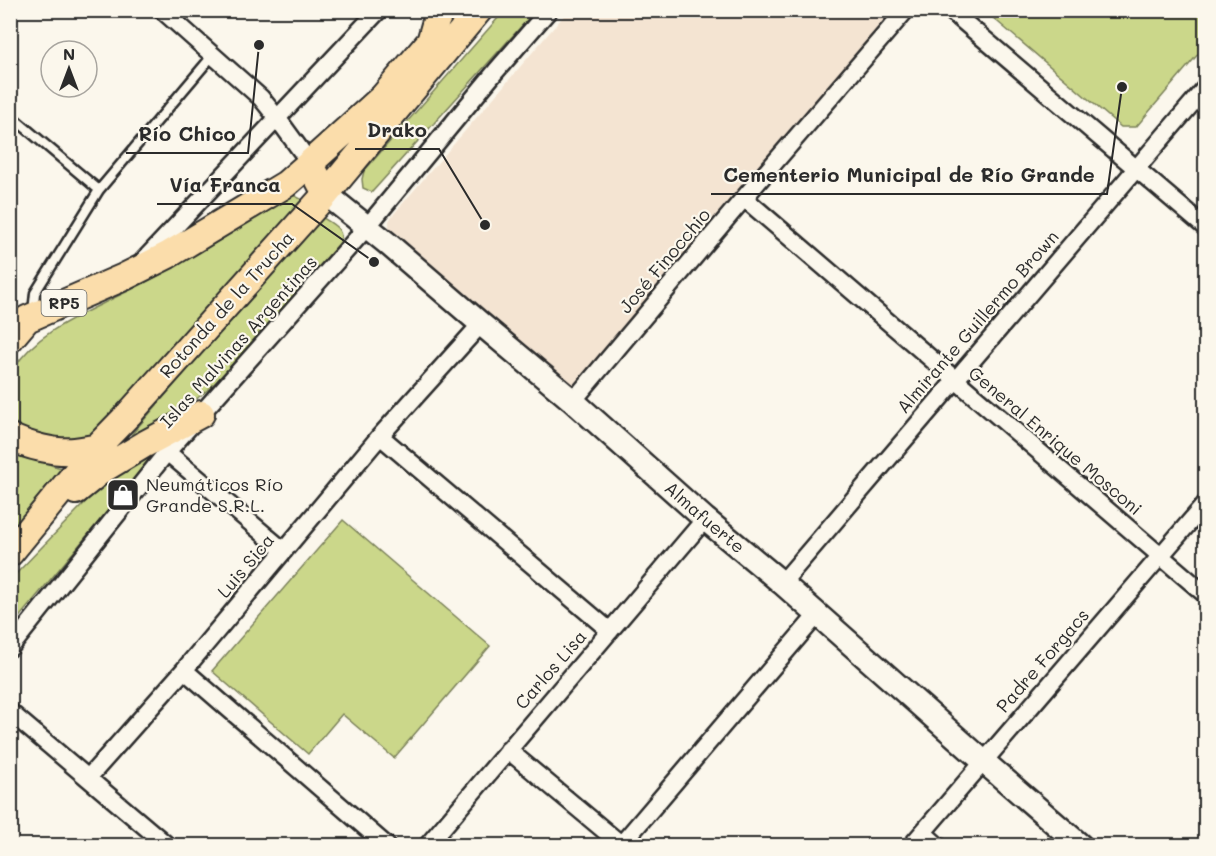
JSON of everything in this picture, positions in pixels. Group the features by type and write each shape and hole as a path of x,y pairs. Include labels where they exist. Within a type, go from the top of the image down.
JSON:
{"main road":[{"path":"430,42 441,10"},
{"name":"RP5","path":"10,339 23,321 124,277 194,240 286,184 383,98 457,10"},
{"name":"Rotonda de la Trucha","path":"32,529 97,447 326,194 479,10"},
{"path":"310,163 326,194"},
{"path":"10,553 32,529 102,470 156,448 201,414"},
{"path":"10,437 29,445 73,452 126,442 156,448"}],"street":[{"path":"162,10 261,98 310,163"},
{"path":"124,277 146,259 379,10"},
{"name":"Islas Malvinas Argentinas","path":"201,414 367,227 549,10"},
{"name":"José Finocchio","path":"573,401 906,10"},
{"path":"950,10 1206,228"},
{"name":"Almirante Guillermo Brown","path":"782,583 1206,87"},
{"name":"Almafuerte","path":"326,194 573,401 1080,846"},
{"name":"General Enrique Mosconi","path":"744,198 1206,595"},
{"name":"Luis Sica","path":"88,778 184,670 380,436 481,324"},
{"path":"380,436 610,632"},
{"path":"156,448 284,551"},
{"name":"Islas Malvinas Argentinas","path":"10,648 156,448"},
{"name":"Padre Forgacs","path":"911,846 1206,503"},
{"name":"Carlos Lisa","path":"427,846 705,519"},
{"path":"508,750 621,845 817,615"},
{"path":"184,670 387,846"},
{"path":"10,712 168,846"}],"lane":[{"path":"23,321 34,293 99,190 213,55"},
{"path":"10,115 99,190"},
{"path":"925,829 944,846"}],"shaded area":[{"path":"568,11 895,11 580,382 574,384 568,384 391,233 389,227 392,216"}],"green space":[{"path":"505,10 535,11 372,192 363,188 364,171"},
{"path":"985,11 1205,11 1205,46 1136,127 1121,127"},
{"path":"293,195 301,199 303,204 301,210 98,429 78,439 56,442 26,431 14,421 11,417 10,398 12,373 22,357 42,338 77,316 141,285 221,240 288,196"},
{"path":"320,216 339,230 341,239 339,244 210,388 184,409 158,424 131,435"},
{"path":"11,449 70,470 11,538"},
{"path":"144,454 155,454 11,627 11,579 102,485"},
{"path":"343,520 490,646 394,758 342,714 308,754 212,671"}],"place":[{"name":"Río Chico","path":"259,45"},
{"name":"Cementerio Municipal de Río Grande","path":"1122,87"},
{"name":"Drako","path":"485,225"},
{"name":"Vía Franca","path":"374,262"},
{"name":"Neumáticos Río Grande S.R.L.","path":"123,495"}]}
